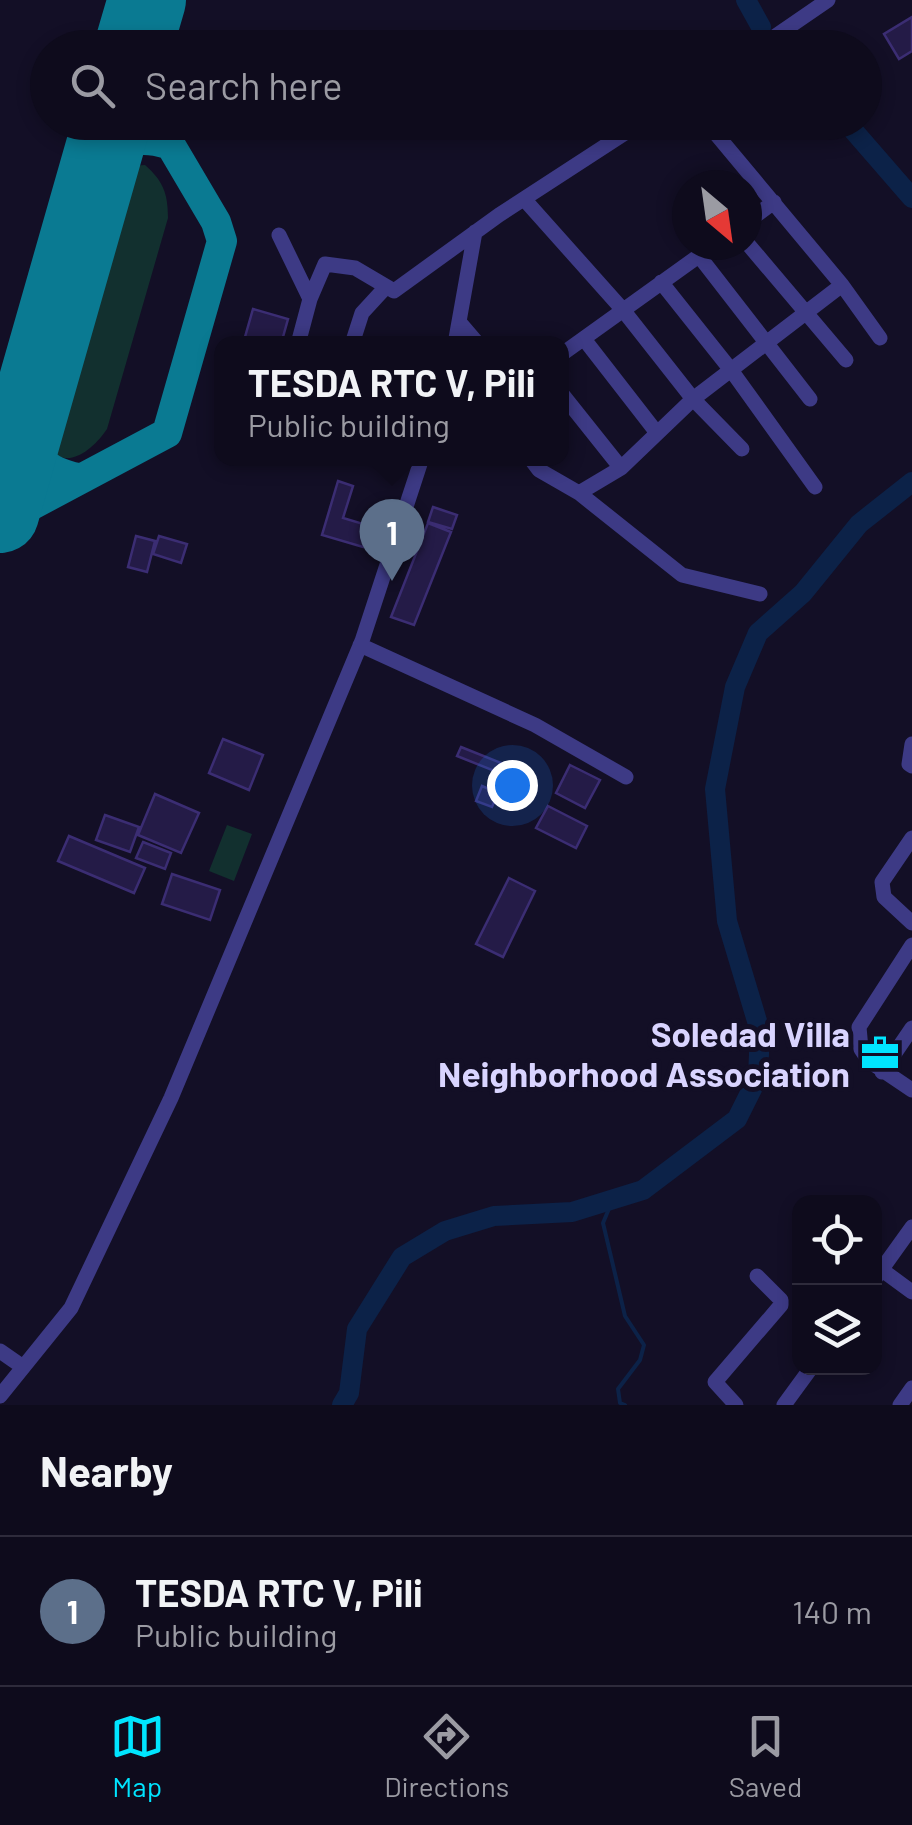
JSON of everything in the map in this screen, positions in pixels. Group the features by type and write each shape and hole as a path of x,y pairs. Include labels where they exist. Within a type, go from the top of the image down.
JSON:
{"street":[{"path":"784,30 827,1"},
{"path":"300,336 310,298 325,264 356,268 394,291 474,232 614,140"},
{"path":"721,140 842,284 880,338"},
{"path":"524,199 622,310 692,399 742,449"},
{"path":"762,211 774,202"},
{"path":"457,336 474,232"},
{"path":"279,235 310,298"},
{"path":"569,349 693,260"},
{"path":"702,260 810,400"},
{"path":"762,260 846,360"},
{"path":"661,282 731,370 815,487"},
{"path":"579,492 622,468 692,399 842,284"},
{"path":"355,336 362,313 385,288"},
{"path":"460,324 471,336"},
{"path":"584,339 657,433"},
{"path":"569,403 622,468"},
{"path":"0,1396 70,1308 171,1098 360,646 419,466"},
{"path":"536,466 579,492 682,575 760,594"},
{"path":"360,646 535,725 626,777"},
{"path":"912,744 912,766"},
{"path":"912,838 882,882 884,896 912,923"},
{"path":"912,945 859,1027 861,1049 869,1061 912,1090"},
{"path":"882,1072 912,1028"},
{"path":"882,1270 912,1227"},
{"path":"736,1405 715,1382 781,1306 757,1276"},
{"path":"882,1278 912,1292"},
{"path":"0,1351 23,1367"},
{"path":"784,1405 807,1375"},
{"path":"900,1405 912,1388"}],"green space":[{"path":"145,165 163,188 168,218 107,429 80,455 61,457 48,442 44,426 116,177 131,166"},
{"path":"227,825 252,834 234,881 209,871"}],"building":[{"path":"912,17 912,51 899,59 884,34"},
{"path":"253,309 288,319 283,336 245,336"},
{"path":"338,481 353,486 343,518 370,526 363,547 322,535"},
{"path":"433,507 457,515 452,529 428,522"},
{"path":"428,523 451,532 414,625 391,617"},
{"path":"136,536 155,541 147,572 128,567"},
{"path":"159,536 187,544 181,563 153,554"},
{"path":"223,739 263,755 249,790 209,773"},
{"path":"461,747 511,767 507,776 457,756"},
{"path":"570,765 600,780 585,808 556,793"},
{"path":"482,786 498,793 492,807 476,801"},
{"path":"155,794 199,813 181,853 138,835"},
{"path":"548,806 587,826 576,848 536,828"},
{"path":"105,815 139,827 130,852 96,840"},
{"path":"69,836 145,868 134,893 58,861"},
{"path":"143,842 171,853 165,869 136,858"},
{"path":"172,874 220,890 210,920 162,904"},
{"path":"509,878 535,891 503,957 476,944"}],"waterway":[{"path":"746,0 761,27"},
{"path":"862,140 912,198"},
{"path":"342,1405 349,1393 357,1329 402,1257 445,1231 494,1216 572,1212 643,1190 737,1119 758,1077 760,1031 727,921 715,789 735,687 758,633 803,593 859,524 912,482"},
{"path":"613,1199 603,1223 625,1316 644,1345 640,1360 618,1389 620,1403 625,1405"}],"taxiway":[{"path":"97,175 126,144 144,140 168,144"},
{"path":"0,522 167,433 222,241 216,222 168,140"},
{"path":"26,419 40,459 55,470 78,478"}],"runway":[{"path":"138,30 147,0"},
{"path":"0,514 107,140"}],"place":[{"name":"TESDA RTC V, Pili","path":"392,581"},
{"name":"Soledad Villa Neighborhood Association","path":"880,1053"}]}
